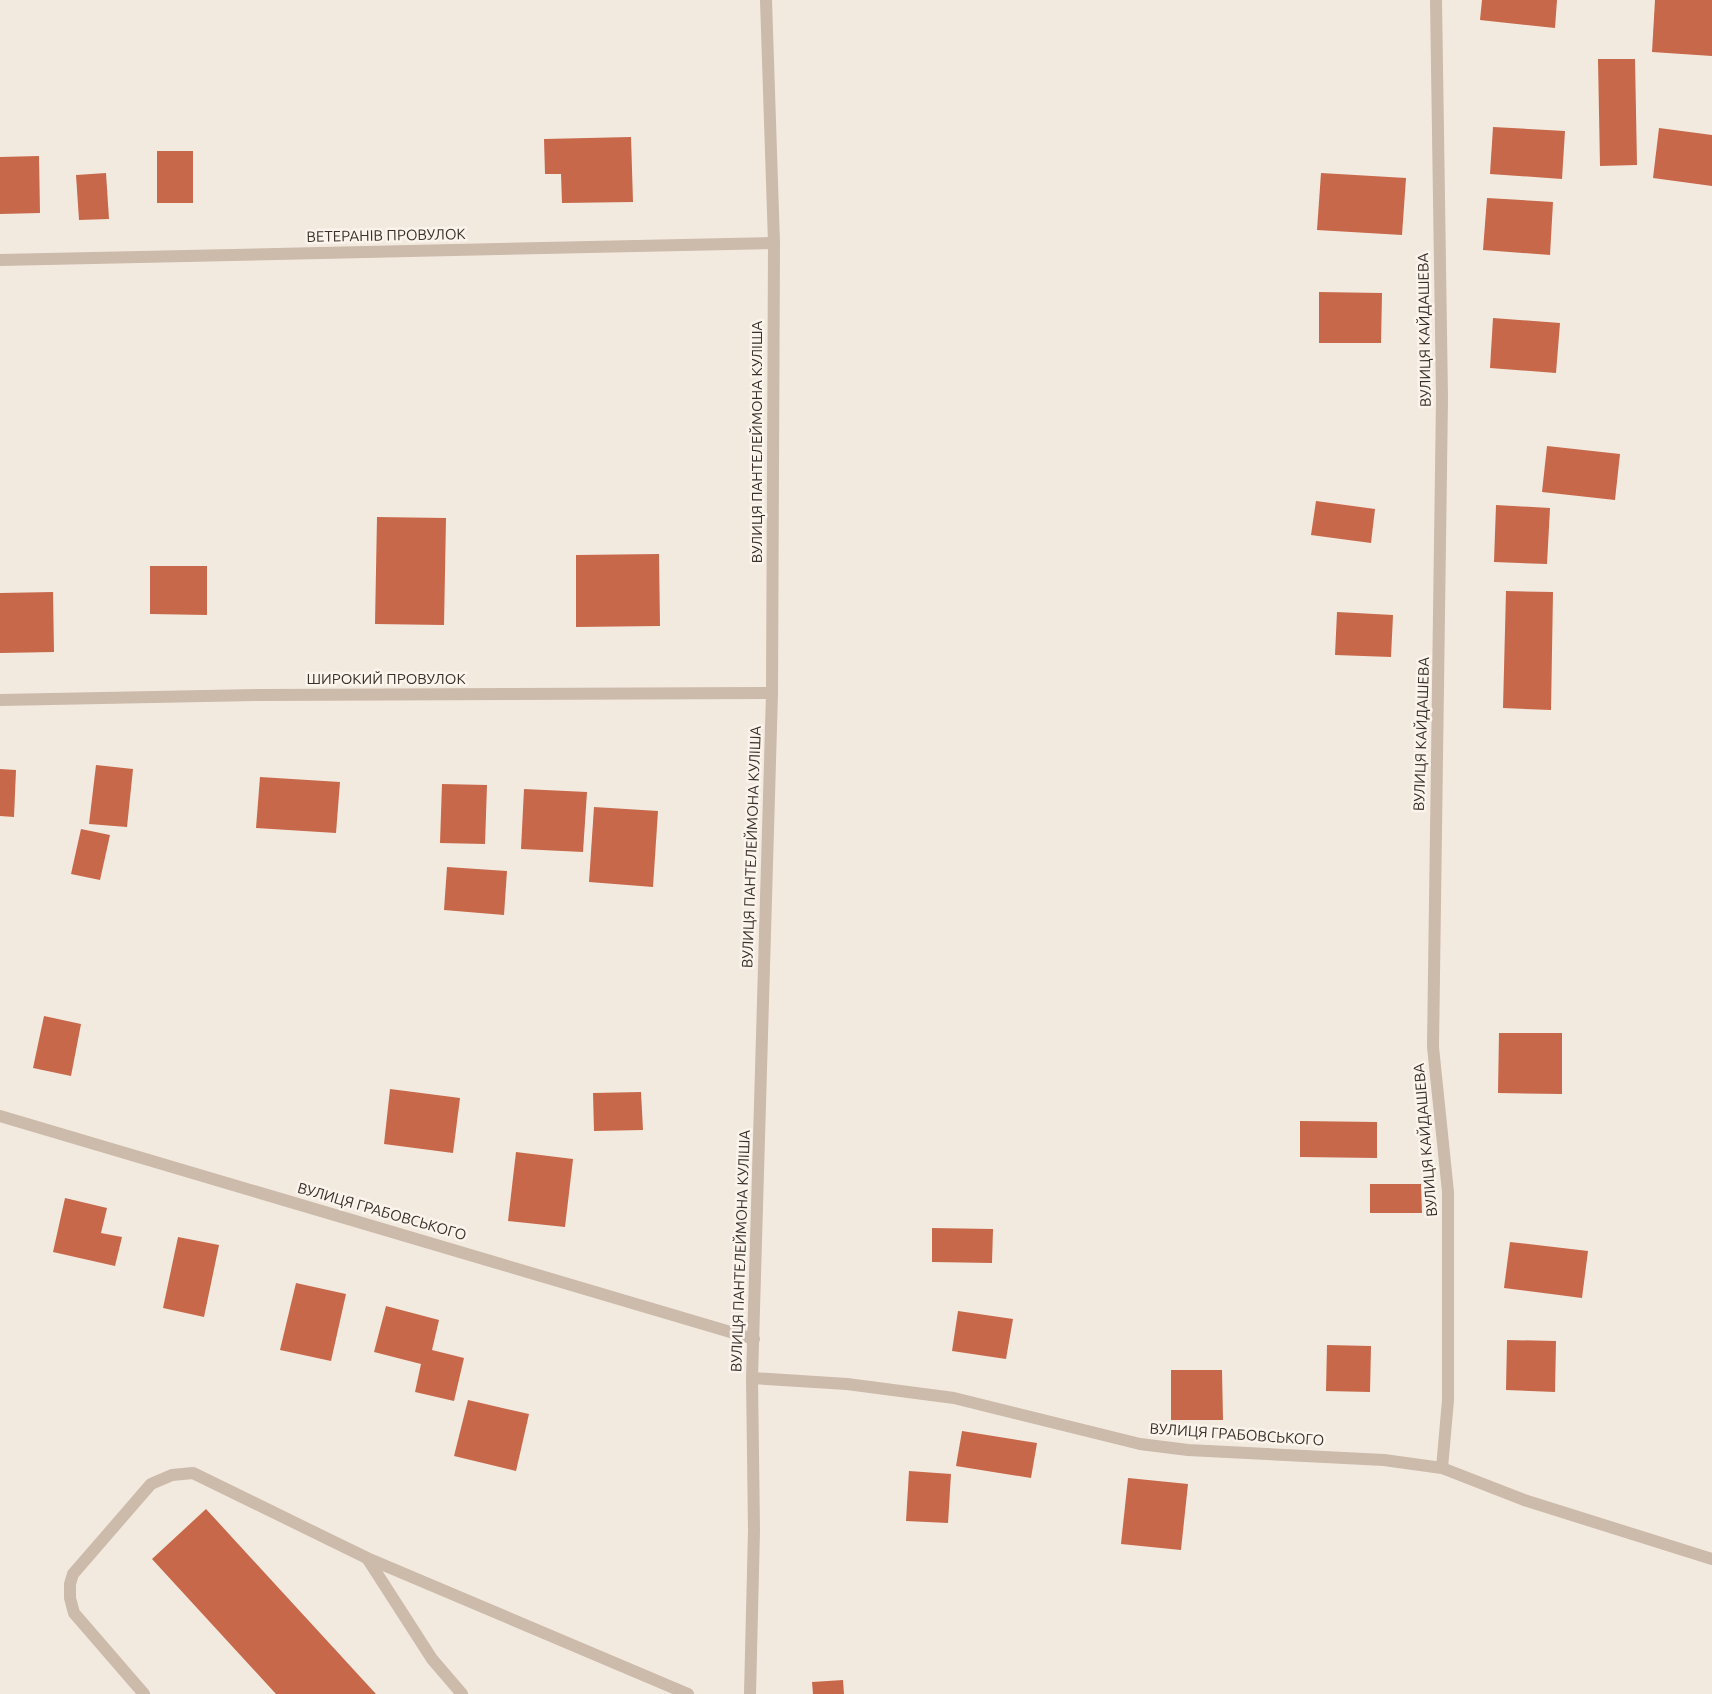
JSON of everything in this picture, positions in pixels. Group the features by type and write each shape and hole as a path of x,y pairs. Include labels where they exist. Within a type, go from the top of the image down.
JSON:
{"street":[{"name":"ВУЛИЦЯ ПАНТЕЛЕЙМОНА КУЛІША","path":"750,1694 754,1530 752,1378 772,693 774,243 766,0"},
{"name":"ВУЛИЦЯ КАЙДАШЕВА","path":"1436,0 1442,398 1433,1047 1448,1192 1448,1400 1442,1468"},
{"name":"ВЕТЕРАНІВ ПРОВУЛОК","path":"0,260 774,243"},
{"name":"ШИРОКИЙ ПРОВУЛОК","path":"0,700 259,695 772,693"},
{"name":"ВУЛИЦЯ ГРАБОВСЬКОГО","path":"0,1116 754,1339"},
{"name":"ВУЛИЦЯ ГРАБОВСЬКОГО","path":"752,1378 847,1384 954,1398 1140,1444 1178,1449 1364,1459 1442,1468 1524,1500 1620,1532 1712,1559"},
{"path":"144,1694 74,1613 70,1584 73,1574 151,1484 172,1475 194,1473 367,1558 688,1694"},
{"path":"367,1558 432,1659 462,1694"}],"building":[{"path":"1482,0 1557,0 1555,28 1480,20"},
{"path":"1655,0 1712,0 1712,56 1652,52"},
{"path":"1598,59 1635,59 1637,165 1600,166"},
{"path":"1493,127 1565,131 1562,179 1490,174"},
{"path":"1659,128 1712,135 1712,186 1653,178"},
{"path":"631,137 633,202 562,203 561,174 545,174 544,139"},
{"path":"157,151 193,151 193,203 157,203"},
{"path":"39,156 40,213 0,214 0,157"},
{"path":"106,173 109,219 79,220 76,175"},
{"path":"1321,173 1406,178 1402,235 1317,230"},
{"path":"1487,198 1553,202 1550,255 1483,250"},
{"path":"1319,292 1382,293 1381,343 1319,343"},
{"path":"1493,318 1560,323 1556,373 1490,368"},
{"path":"1547,446 1620,454 1615,500 1542,492"},
{"path":"1316,501 1375,509 1371,543 1311,535"},
{"path":"1496,505 1550,508 1547,564 1494,562"},
{"path":"377,517 446,518 444,625 375,624"},
{"path":"659,554 660,626 576,627 576,555"},
{"path":"150,566 207,566 207,615 150,614"},
{"path":"1506,591 1553,592 1551,710 1503,708"},
{"path":"53,592 54,652 0,653 0,593"},
{"path":"1337,612 1393,615 1391,657 1335,655"},
{"path":"96,765 133,769 127,827 89,824"},
{"path":"0,769 16,770 14,817 0,816"},
{"path":"260,777 340,782 336,833 256,828"},
{"path":"442,784 487,785 485,844 440,843"},
{"path":"524,789 587,792 583,852 521,849"},
{"path":"594,807 658,811 653,887 589,882"},
{"path":"81,829 110,835 100,880 71,874"},
{"path":"447,867 507,871 504,915 444,910"},
{"path":"44,1016 81,1024 71,1076 33,1068"},
{"path":"1499,1033 1562,1033 1562,1094 1498,1093"},
{"path":"390,1089 460,1098 453,1153 384,1144"},
{"path":"641,1092 643,1130 594,1131 593,1093"},
{"path":"1300,1121 1377,1122 1377,1158 1300,1157"},
{"path":"516,1152 573,1159 565,1227 508,1221"},
{"path":"1370,1184 1421,1184 1422,1213 1370,1213"},
{"path":"65,1198 107,1208 101,1233 122,1237 115,1266 53,1252"},
{"path":"932,1228 993,1229 992,1263 932,1262"},
{"path":"178,1237 219,1245 204,1317 163,1308"},
{"path":"1510,1242 1588,1251 1582,1298 1504,1288"},
{"path":"296,1283 346,1294 331,1361 280,1350"},
{"path":"386,1306 439,1320 432,1350 464,1358 454,1401 415,1392 421,1364 374,1352"},
{"path":"958,1311 1013,1319 1006,1359 952,1351"},
{"path":"1507,1340 1556,1341 1555,1392 1506,1390"},
{"path":"1327,1345 1371,1346 1370,1392 1326,1391"},
{"path":"1171,1370 1222,1370 1223,1420 1171,1420"},
{"path":"468,1400 529,1414 516,1471 454,1456"},
{"path":"962,1431 1037,1443 1031,1478 956,1466"},
{"path":"909,1471 951,1474 948,1523 906,1521"},
{"path":"1128,1478 1188,1484 1181,1550 1121,1544"},
{"path":"206,1509 376,1694 276,1694 152,1559"},
{"path":"843,1680 844,1694 813,1694 812,1682"}]}
